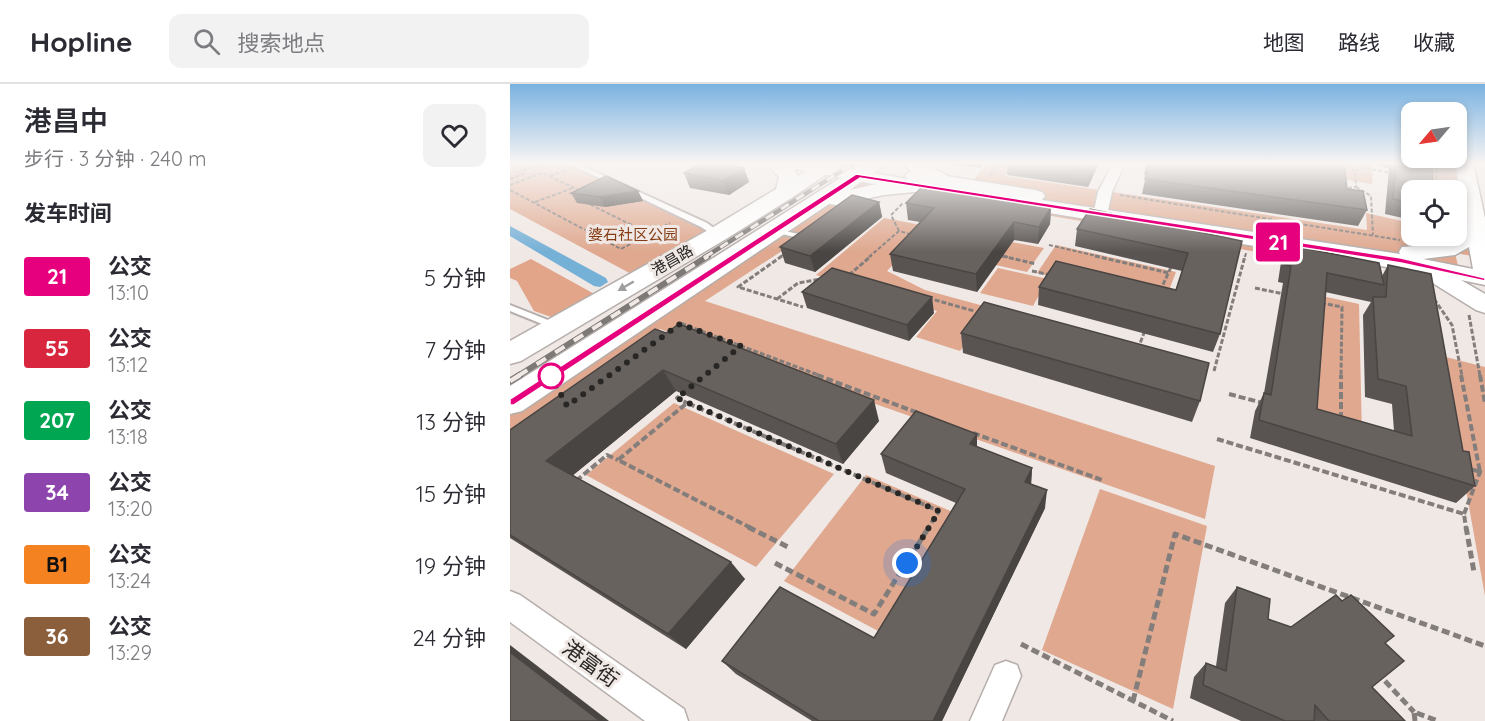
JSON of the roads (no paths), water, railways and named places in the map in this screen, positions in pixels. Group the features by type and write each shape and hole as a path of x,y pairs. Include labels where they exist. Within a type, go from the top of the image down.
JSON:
{"main road":[{"name":"港昌路","path":"510,354 786,193"},
{"name":"港昌路","path":"510,402 833,193"},
{"path":"817,204 863,193"},
{"path":"882,193 911,194"}],"street":[{"path":"1019,193 1402,251 1485,270 1470,193"},
{"path":"1103,205 1108,193"},
{"path":"911,194 1103,205 1242,230 1402,251 1448,251 1463,244 1477,229"},
{"path":"1402,251 1485,278"},
{"path":"1402,251 1485,305"},
{"name":"港富街","path":"510,605 672,721"},
{"path":"986,721 1006,676"}],"lane":[{"path":"636,193 718,234"},
{"path":"773,230 808,238"},
{"path":"510,308 556,326"}],"waterway":[{"path":"510,230 600,282"}],"railway":[{"path":"705,257 807,193"},
{"path":"518,376 708,256"},
{"path":"510,381 520,375"}],"park label":[{"name":"婆石社区公园","path":"633,234"}]}
